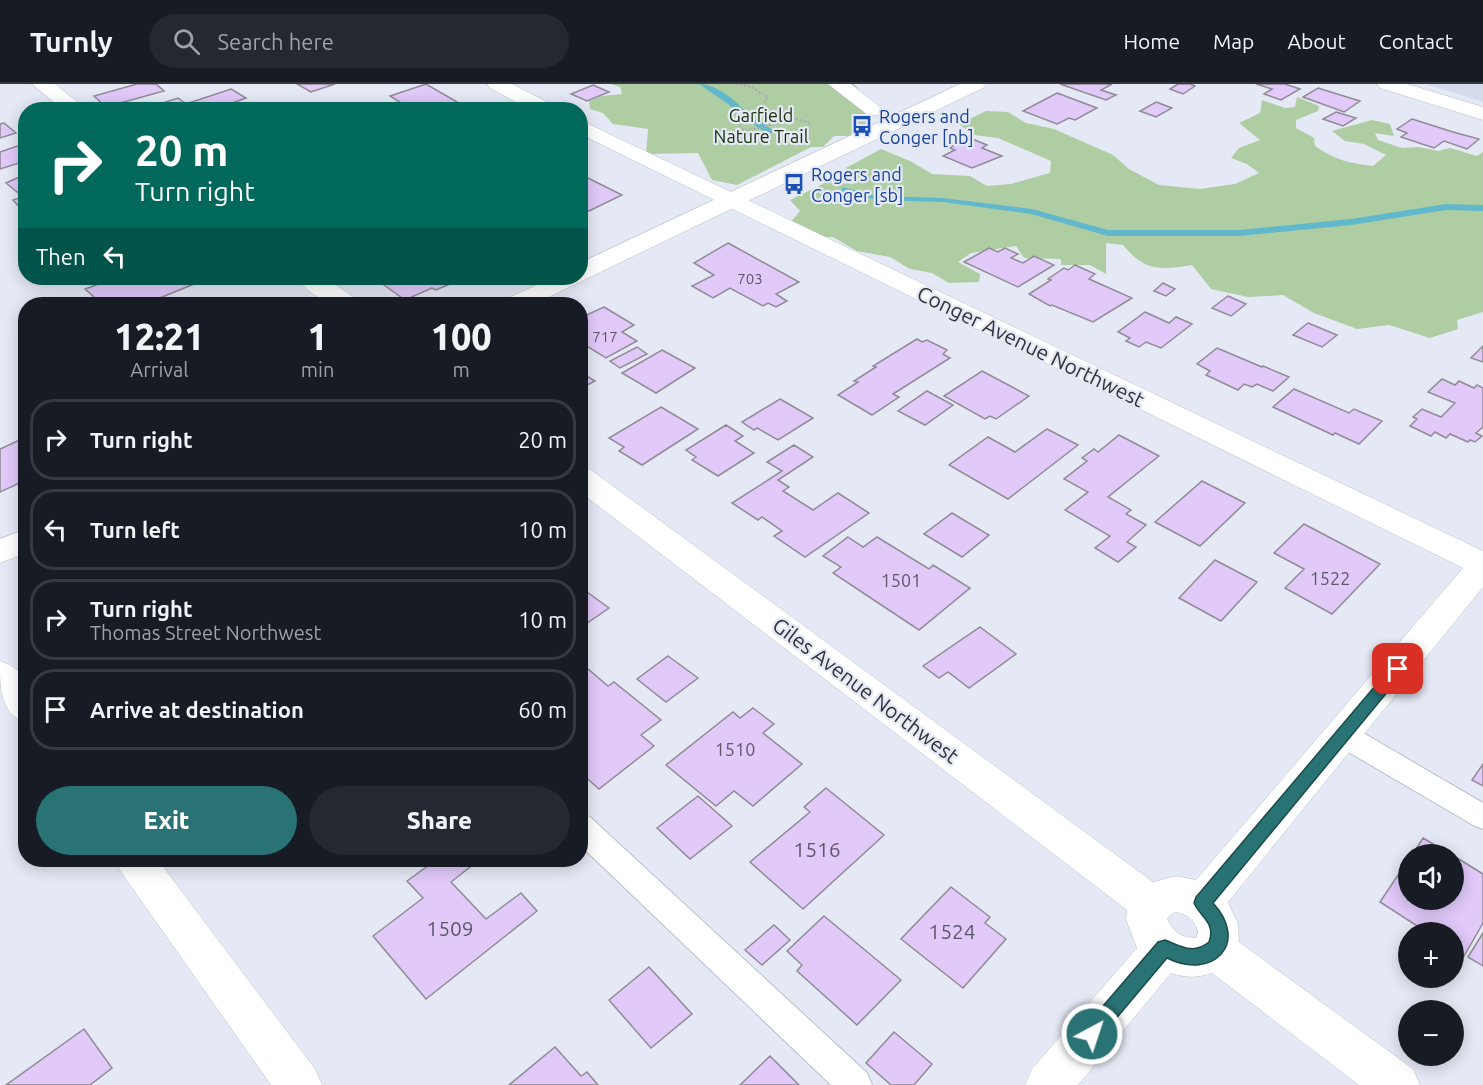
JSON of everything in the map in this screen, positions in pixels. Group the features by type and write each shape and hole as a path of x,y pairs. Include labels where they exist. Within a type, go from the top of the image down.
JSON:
{"street":[{"path":"42,84 66,102"},
{"path":"497,84 532,102"},
{"path":"838,84 875,111"},
{"path":"588,269 976,84"},
{"path":"1387,84 1483,114"},
{"name":"Conger Avenue Northwest","path":"588,130 1483,565"},
{"path":"320,285 337,297"},
{"path":"530,297 556,285"},
{"name":"Giles Avenue Northwest","path":"588,483 1151,904"},
{"path":"0,552 18,544"},
{"path":"1202,903 1483,565"},
{"path":"0,674 18,698"},
{"path":"140,867 299,1085"},
{"path":"1176,894 1188,896 1202,903 1216,918 1220,929 1220,939 1208,954 1197,958 1184,958 1165,948 1152,936 1147,925 1146,914 1151,904 1166,895 1176,894"},
{"path":"1048,1085 1165,948"},
{"path":"1214,949 1397,1085"}],"lane":[{"path":"1342,735 1483,817"},
{"path":"588,834 855,1085"}],"path":[{"path":"736,84 751,87 768,97 762,107 737,123 745,131 796,119 811,123 797,133"}],"shaded area":[{"path":"1425,84 1483,84 1483,102"}],"green space":[{"name":"Garfield Nature Trail","path":"611,84 854,84 872,105 864,117 872,127 869,136 834,136 823,147 811,147 737,185 712,180 698,153 646,154 648,129 613,124 603,113 590,109 589,101 602,96 622,94 620,87"},
{"path":"1297,97 1319,106 1318,111 1296,120 1296,128 1314,138 1315,146 1342,160 1373,166 1386,155 1364,144 1345,141 1332,131 1372,120 1390,124 1394,136 1375,133 1378,140 1402,148 1419,147 1438,151 1450,148 1477,156 1483,152 1483,312 1457,320 1458,329 1430,338 1389,325 1357,329 1314,313 1283,295 1248,297 1211,289 1192,265 1162,268 1146,265 1123,245 1106,243 1106,274 1090,265 1061,265 1061,259 1024,258 1016,246 971,253 958,262 980,274 979,282 949,283 932,273 910,269 890,257 857,251 833,237 821,237 790,223 800,211 790,200 827,182 854,184 846,168 881,149 910,161 932,174 970,176 987,186 1011,184 1050,173 1051,161 998,138 974,135 959,124 986,111 1008,112 1026,123 1054,129 1113,155 1129,169 1159,185 1200,189 1235,184 1259,173 1247,164 1231,158 1239,148 1260,140 1239,123 1260,113 1262,100 1285,108 1295,107"}],"building":[{"path":"137,84 156,84 164,91 124,102 101,102 94,96"},
{"path":"297,84 335,84 311,92"},
{"path":"426,84 457,102 399,102 390,96"},
{"path":"1060,84 1112,84 1101,90 1116,95 1106,100"},
{"path":"1178,84 1195,86 1183,94 1170,89"},
{"path":"1256,84 1285,84 1300,89 1281,100 1264,94 1272,89"},
{"path":"593,85 609,92 587,101 571,94"},
{"path":"1318,88 1360,101 1344,112 1303,97"},
{"path":"231,89 246,98 235,102 192,102"},
{"path":"1057,93 1097,108 1075,120 1069,118 1057,124 1023,111"},
{"path":"178,98 183,102 166,102"},
{"path":"1156,102 1172,108 1156,117 1140,111"},
{"path":"1336,112 1356,118 1343,126 1323,119"},
{"path":"1412,119 1479,139 1467,149 1444,141 1434,148 1401,137 1407,133 1397,129"},
{"path":"4,123 16,133 0,138 0,124"},
{"path":"965,136 987,145 982,148 1002,156 972,168 943,156 955,150 950,148 953,146 949,144"},
{"path":"18,146 18,163 0,169 0,152"},
{"path":"18,178 18,193 6,183"},
{"path":"588,178 622,195 589,211"},
{"path":"728,243 799,282 776,294 787,301 776,307 768,303 763,306 730,288 713,298 692,286 714,275 694,263"},
{"path":"989,248 998,252 1005,248 1018,254 1011,258 1023,263 1034,256 1054,265 1018,287 964,262"},
{"path":"1075,265 1095,274 1089,279 1132,298 1093,322 1050,306 1029,294 1051,280 1048,279 1064,268 1068,270"},
{"path":"1163,283 1175,289 1166,296 1154,291"},
{"path":"96,285 192,285 162,297 94,297 85,289"},
{"path":"384,285 448,285 436,290 432,288 412,297 401,297"},
{"path":"1228,296 1246,304 1231,316 1212,308"},
{"path":"604,307 634,325 622,332 637,341 606,358 588,347 588,314"},
{"path":"1145,312 1169,323 1176,317 1192,324 1161,348 1146,342 1139,347 1126,341 1130,338 1118,332"},
{"path":"1308,323 1337,335 1322,347 1293,335"},
{"path":"917,339 922,342 927,340 947,350 943,354 950,358 893,394 899,397 872,415 838,395 876,367 873,366"},
{"path":"1483,346 1483,362 1471,358"},
{"path":"637,347 647,354 620,368 610,361"},
{"path":"1217,348 1289,377 1273,391 1257,384 1252,387 1244,384 1238,390 1206,375 1210,371 1197,364"},
{"path":"662,350 695,368 656,393 622,373"},
{"path":"982,371 1029,396 996,419 990,416 985,419 944,396"},
{"path":"588,377 595,381 588,385"},
{"path":"1442,379 1455,385 1459,381 1474,388 1477,385 1483,388 1483,427 1476,433 1482,436 1475,442 1470,440 1468,442 1450,434 1446,438 1435,432 1431,436 1410,426 1417,419 1413,417 1422,409 1441,417 1455,403 1428,392"},
{"path":"1294,389 1349,413 1354,409 1382,421 1359,444 1335,433 1333,435 1273,407"},
{"path":"927,391 953,405 925,425 898,411"},
{"path":"780,399 813,418 778,440 742,422"},
{"path":"661,407 698,429 642,465 619,451 624,447 609,438"},
{"path":"726,425 743,436 735,441 754,453 718,476 692,460 696,457 686,450"},
{"path":"1047,429 1078,445 1008,499 949,465 988,437 1015,452"},
{"path":"1119,435 1159,456 1108,497 1131,510 1126,514 1146,525 1127,542 1136,547 1118,562 1095,548 1110,536 1065,510 1088,492 1064,479 1087,461 1082,458 1094,449 1098,452"},
{"path":"18,441 18,484 0,492 0,449"},
{"path":"794,445 813,457 778,480 789,487 783,491 813,510 838,493 869,513 805,557 774,536 782,531 762,517 758,520 732,503 782,471 767,462"},
{"path":"1202,481 1245,503 1200,546 1155,522"},
{"path":"952,513 989,535 962,557 924,534"},
{"path":"1304,524 1380,564 1332,614 1285,588 1304,569 1274,553"},
{"path":"848,537 863,547 877,537 929,569 933,565 970,588 919,630 833,573 841,567 823,556"},
{"path":"1215,560 1257,582 1221,621 1179,598"},
{"path":"588,593 609,608 588,622"},
{"path":"980,627 1016,654 969,688 948,672 939,678 923,666"},
{"path":"668,656 698,678 666,702 637,679"},
{"path":"588,669 608,686 614,682 661,720 641,735 654,746 599,789 588,779"},
{"path":"753,708 774,724 763,733 802,764 753,806 734,791 716,806 666,765 733,712 740,718"},
{"path":"1483,764 1483,786 1472,780"},
{"path":"826,788 884,835 803,909 750,862 810,812 804,807"},
{"path":"698,796 732,826 690,859 657,828"},
{"path":"1423,838 1433,844 1419,844"},
{"path":"1464,862 1483,874 1483,923 1464,956 1464,922 1411,922 1380,902 1398,875 1398,910 1464,910"},
{"path":"426,867 470,867 451,882 486,919 521,893 537,911 426,999 373,936 423,898 407,881"},
{"path":"951,887 990,917 985,923 1006,939 963,988 901,939"},
{"path":"824,916 901,980 857,1025 797,971 802,965 787,951"},
{"path":"774,925 790,940 762,965 745,950"},
{"path":"1483,933 1483,966 1468,957"},
{"path":"649,967 692,1014 651,1048 609,1000"},
{"path":"84,1029 112,1068 90,1085 6,1085"},
{"path":"894,1032 932,1064 914,1085 891,1085 866,1063"},
{"path":"555,1047 581,1076 587,1072 598,1085 509,1085"},
{"path":"770,1056 799,1085 740,1085"}],"waterway":[{"path":"703,84 742,112"},
{"path":"756,122 771,132"},
{"path":"845,189 877,198 943,200 1032,212 1108,233 1239,233 1351,222 1446,207 1483,208"}],"place":[{"name":"Rogers and Conger [nb]","path":"862,126"},
{"name":"Rogers and Conger [sb]","path":"794,184"}],"route":[{"path":"1092,1034 1165,948 1184,958 1197,958 1216,948 1220,939 1220,929 1216,918 1202,903 1398,669"}]}
